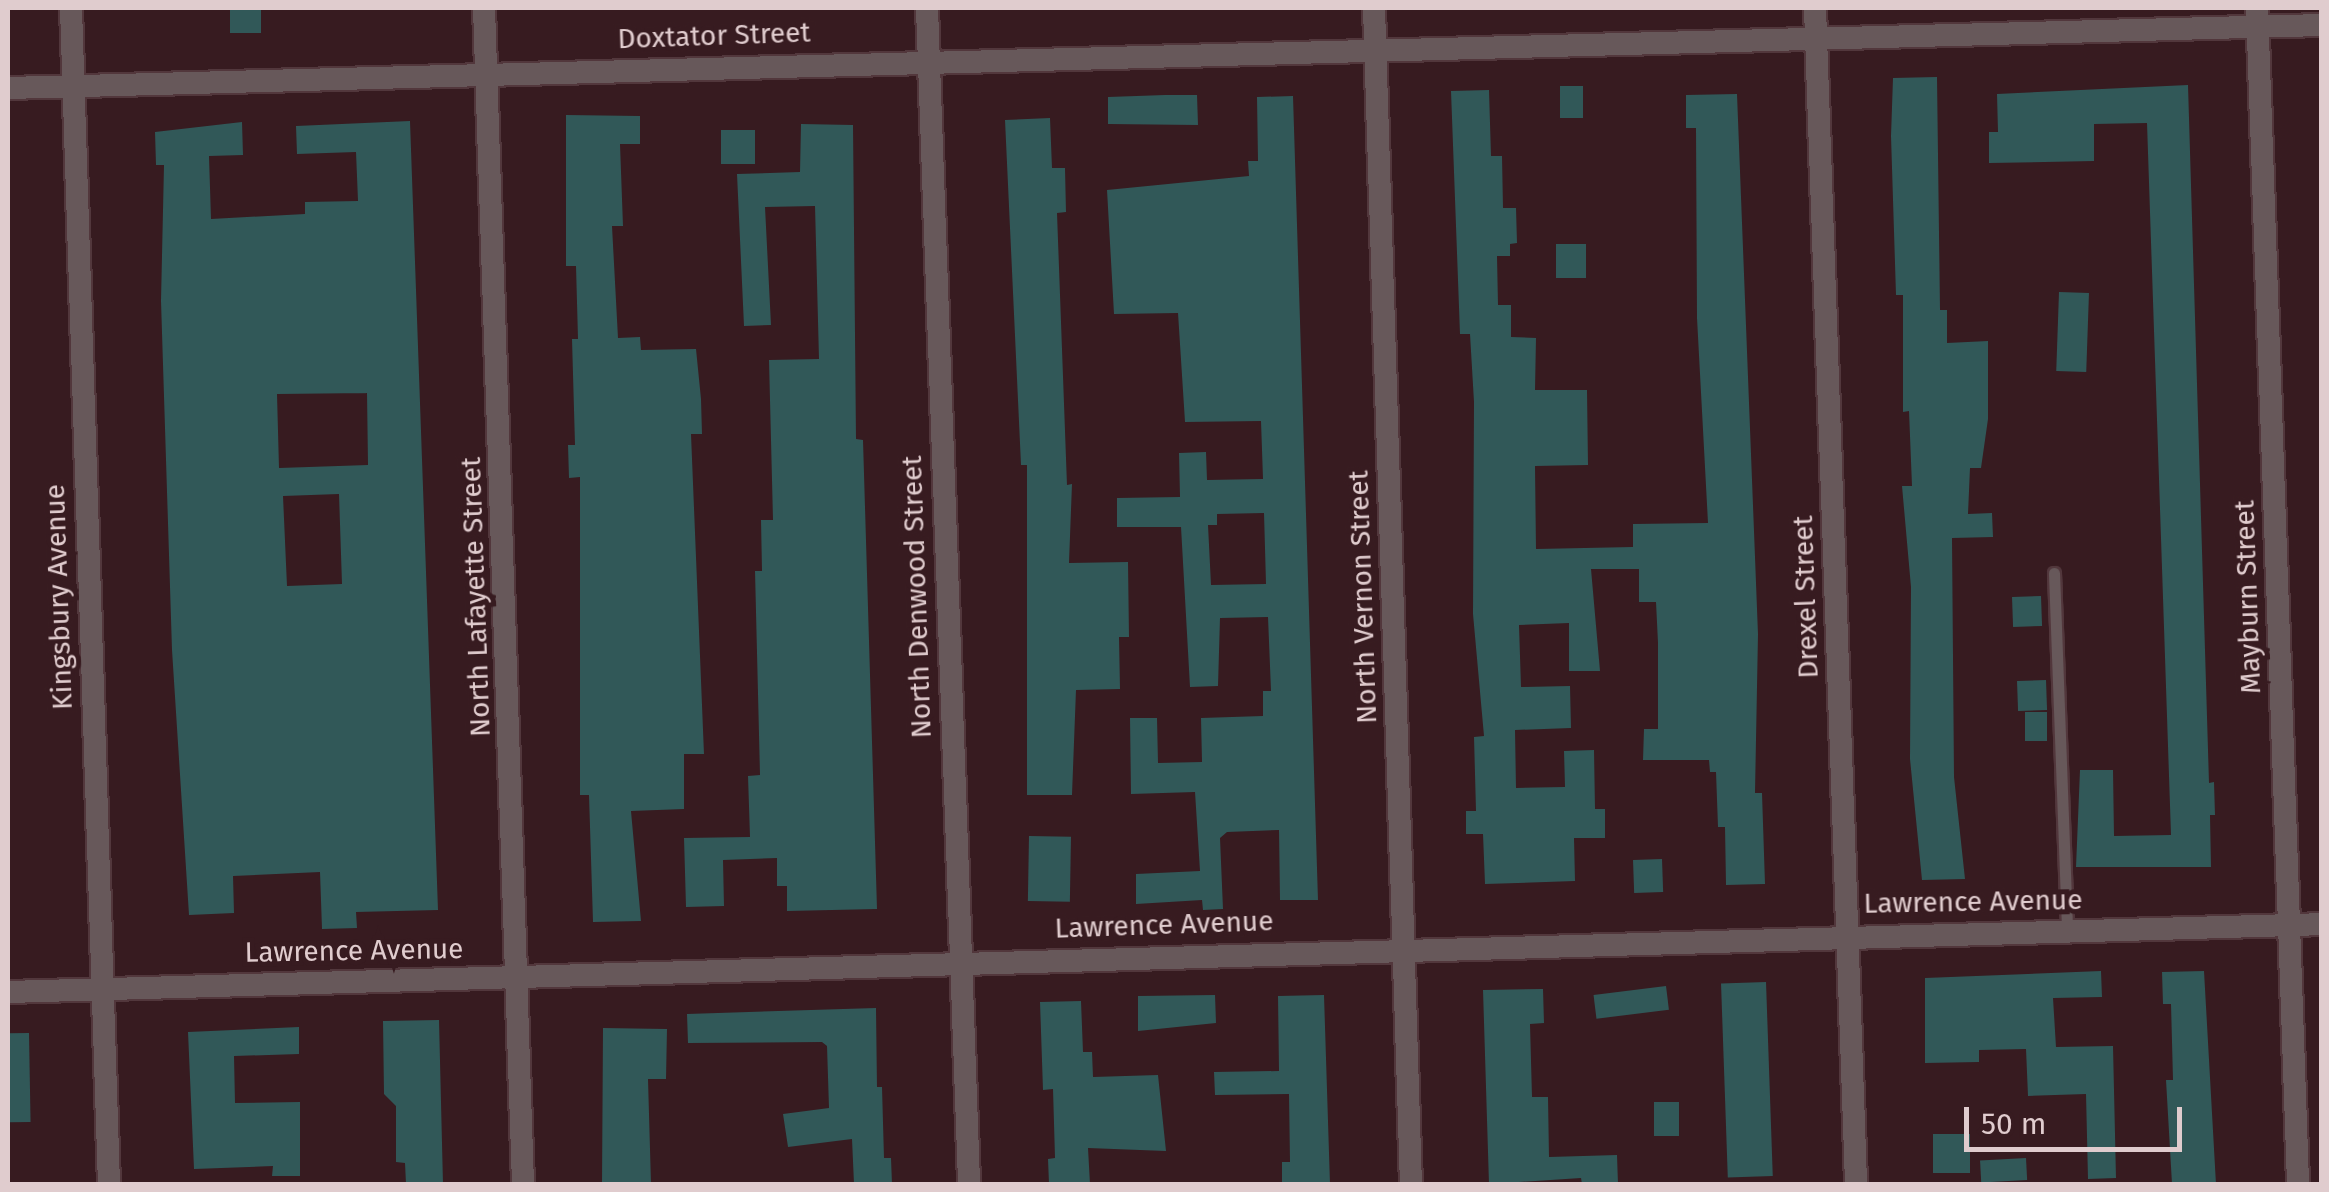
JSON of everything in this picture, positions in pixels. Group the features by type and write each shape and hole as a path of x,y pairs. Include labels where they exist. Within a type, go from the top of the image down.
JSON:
{"street":[{"name":"Kingsbury Avenue","path":"71,8 108,1184"},
{"name":"North Lafayette Street","path":"484,8 523,1184"},
{"name":"North Denwood Street","path":"927,8 969,1184"},
{"name":"North Vernon Street","path":"1374,8 1411,1184"},
{"name":"Drexel Street","path":"1815,8 1856,1184"},
{"name":"Doxtator Street","path":"8,88 1816,37 2258,17 2322,25"},
{"name":"Mayburn Street","path":"2258,17 2298,1184"},
{"name":"Lawrence Avenue","path":"8,992 516,978 960,960 2322,924"}],"lane":[{"path":"2054,573 2068,930"}],"building":[{"path":"230,8 261,8 261,33 230,33"},
{"path":"1937,77 1940,310 1947,310 1947,343 1988,341 1988,419 1981,468 1970,468 1968,514 1992,513 1993,537 1952,538 1954,777 1965,879 1922,880 1910,759 1911,587 1902,486 1912,486 1909,411 1903,412 1903,295 1896,295 1891,136 1893,78"},
{"path":"2188,85 2209,783 2214,782 2215,815 2210,815 2211,867 2076,867 2080,770 2113,770 2114,836 2171,835 2147,123 2094,124 2094,161 1989,163 1989,132 1998,132 1997,94"},
{"path":"1560,86 1583,86 1583,118 1560,118"},
{"path":"1489,90 1491,156 1502,156 1503,208 1516,208 1517,243 1510,244 1510,256 1497,256 1498,305 1511,305 1511,337 1536,338 1535,390 1587,390 1588,465 1535,466 1536,549 1633,547 1633,524 1708,523 1697,318 1696,128 1686,128 1686,95 1737,94 1758,634 1755,793 1762,793 1765,884 1726,885 1725,827 1718,827 1716,772 1710,772 1709,760 1643,760 1644,729 1658,729 1658,643 1656,602 1639,602 1639,569 1591,569 1600,671 1569,671 1569,623 1519,625 1521,687 1570,686 1571,728 1515,730 1516,788 1565,787 1564,751 1594,750 1595,809 1605,809 1605,838 1574,838 1575,881 1485,884 1483,834 1466,834 1466,811 1476,811 1474,737 1484,736 1473,614 1474,402 1470,334 1460,334 1451,91"},
{"path":"1197,95 1198,125 1108,124 1108,97"},
{"path":"1293,96 1318,900 1280,900 1279,830 1227,832 1220,838 1223,909 1203,910 1202,900 1136,904 1136,874 1200,871 1195,792 1131,794 1130,718 1157,718 1158,763 1202,762 1201,718 1263,716 1263,691 1271,691 1268,617 1220,618 1218,686 1190,687 1181,527 1117,527 1117,498 1180,497 1179,453 1206,452 1207,480 1263,479 1261,421 1185,422 1178,313 1114,314 1107,190 1249,176 1248,161 1258,161 1257,97","holes":["1264,513 1266,584 1211,585 1208,525 1217,525 1217,514"]},
{"path":"566,115 640,116 640,144 620,144 623,226 612,226 618,338 640,337 641,350 696,349 701,399 702,434 691,434 704,754 684,754 684,809 631,811 641,921 593,922 589,795 580,795 580,477 569,478 568,445 575,445 572,339 578,339 576,266 566,266"},
{"path":"1050,118 1052,168 1065,168 1066,212 1057,213 1067,485 1072,484 1069,563 1128,562 1129,637 1119,637 1120,689 1076,690 1072,795 1027,795 1027,465 1021,465 1005,120"},
{"path":"410,121 438,910 356,912 357,928 322,929 320,872 233,876 234,913 189,915 172,650 161,301 164,165 156,165 155,132 242,122 243,155 209,156 211,219 305,214 305,202 358,201 356,152 297,154 296,126","holes":["367,393 368,465 279,468 277,394","339,494 342,584 287,586 283,496"]},
{"path":"801,124 853,125 856,439 863,440 877,909 787,911 787,886 777,886 777,858 723,860 724,906 686,907 684,838 750,837 748,776 760,775 755,571 762,571 761,520 773,520 769,360 819,359 815,206 765,207 771,325 744,326 737,174 800,172"},
{"path":"721,130 755,130 755,164 721,164"},
{"path":"1556,244 1586,244 1586,278 1556,278"},
{"path":"2059,292 2089,293 2086,372 2056,371"},
{"path":"2041,596 2042,626 2013,627 2012,597"},
{"path":"2046,680 2047,710 2018,711 2017,681"},
{"path":"2025,712 2047,712 2047,741 2025,741"},
{"path":"1029,836 1071,837 1070,902 1028,901"},
{"path":"1662,859 1663,892 1634,893 1633,860"},
{"path":"2101,971 2102,997 2053,998 2056,1047 2113,1046 2116,1178 2088,1179 2086,1094 2028,1096 2026,1049 1979,1050 1979,1062 1925,1063 1925,978"},
{"path":"2204,971 2216,1184 2172,1184 2166,1080 2173,1080 2171,1004 2163,1004 2162,972"},
{"path":"1766,982 1773,1176 1728,1177 1721,984"},
{"path":"1666,986 1669,1010 1596,1019 1594,995"},
{"path":"1543,989 1544,1023 1530,1024 1532,1097 1548,1097 1549,1157 1617,1155 1618,1184 1582,1184 1581,1178 1489,1184 1483,990"},
{"path":"1215,995 1216,1023 1138,1031 1138,996"},
{"path":"1324,995 1330,1184 1282,1184 1282,1162 1290,1162 1289,1094 1215,1095 1214,1072 1279,1071 1278,996"},
{"path":"1081,1001 1083,1052 1092,1052 1093,1077 1158,1075 1166,1151 1088,1148 1090,1184 1049,1184 1048,1159 1055,1158 1053,1089 1043,1090 1040,1002"},
{"path":"876,1008 877,1087 882,1087 884,1158 891,1158 892,1184 854,1184 852,1139 788,1147 783,1114 829,1108 827,1046 822,1042 688,1043 687,1014"},
{"path":"439,1020 443,1184 406,1184 405,1163 396,1162 396,1106 384,1094 383,1021"},
{"path":"299,1027 299,1054 234,1056 235,1103 300,1102 300,1176 272,1176 273,1166 194,1169 188,1032"},
{"path":"603,1028 667,1029 666,1079 648,1079 651,1184 602,1184"},
{"path":"8,1033 29,1033 31,1122 10,1122"},
{"path":"1654,1102 1679,1102 1679,1136 1654,1136"},
{"path":"1933,1134 1970,1134 1970,1173 1933,1173"},
{"path":"2026,1158 2027,1180 1981,1182 1980,1160"}]}
